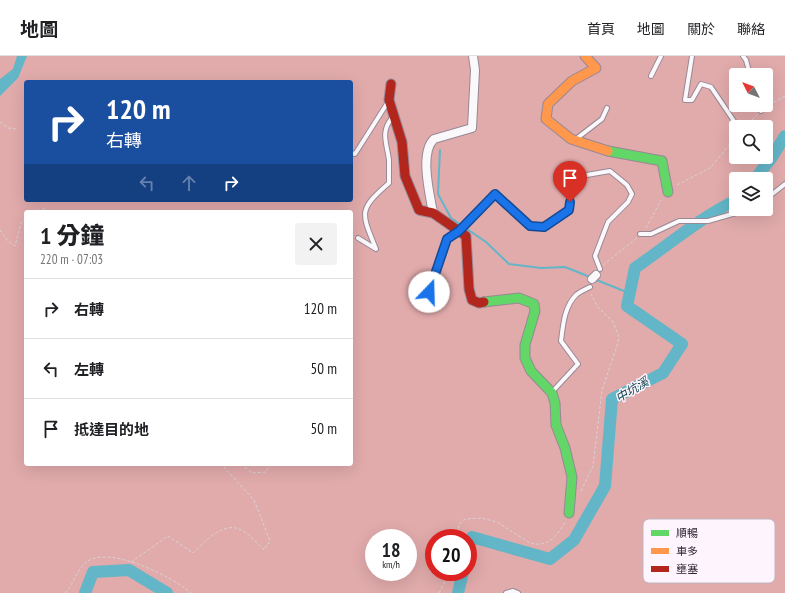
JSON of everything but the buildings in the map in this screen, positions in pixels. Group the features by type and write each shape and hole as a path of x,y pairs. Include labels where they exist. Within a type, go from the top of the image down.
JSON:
{"street":[{"path":"433,213 426,164 431,142 434,139 472,128 475,70 473,56"},
{"path":"585,56 596,68 572,81 548,104 546,118 558,131 574,141 593,148 662,161 668,192"},
{"path":"391,84 389,100 402,142 405,176 419,210 433,213 460,230 466,236 469,289 472,300 478,303 519,298 534,304 535,311 525,345 525,358 531,371 552,393 555,403 556,425 565,448 572,477 569,513"}],"lane":[{"path":"651,76 661,56"},
{"path":"692,56 685,100 692,100 701,84 711,87 733,120"},
{"path":"743,56 748,68"},
{"path":"353,154 355,154 389,100"},
{"path":"574,141 602,120 607,108"},
{"path":"358,238 376,249 366,226 364,210 371,198 389,183 389,160 384,136 387,123 394,115"},
{"path":"429,292 447,239 460,230 495,194 530,226 544,227 569,210 575,177 610,171 627,186 632,194 628,202 608,222 595,256 594,277 576,295 568,309 563,322 561,341 578,364 552,393"},
{"path":"773,194 785,184"},
{"path":"640,234 651,234 678,221 708,221 729,215"},
{"path":"506,593 513,591 518,593"}],"path":[{"path":"0,122 8,128 16,129"},
{"path":"594,277 617,252 647,227 653,213 668,192 681,183 710,168 729,145"},
{"path":"42,210 45,208"},
{"path":"0,230 8,241 15,246 21,223 24,221"},
{"path":"131,562 168,536 193,553 214,534 233,528 243,530 264,550 270,541 254,500 224,466"},
{"path":"243,466 252,473 266,472 269,466"},
{"path":"64,593 70,588 82,567 93,558 104,557 131,562 158,571 191,593"},
{"path":"439,593 445,581"}],"shaded area":[{"path":"0,56 785,56 785,593 0,593"}],"water":[{"path":"17,56 27,56 18,78 0,96 0,79 13,69"}],"waterway":[{"name":"中坑溪","path":"760,172 785,136"},
{"path":"440,150 438,194 451,218 486,242 509,264 541,268 565,267 590,277"},
{"name":"中坑溪","path":"477,538 550,559 574,540 605,486 612,399 663,373 682,344 627,306 635,268 697,223 729,204"},
{"path":"594,279 629,293"},
{"name":"中坑溪","path":"85,593 93,572 129,570 167,593"},
{"name":"中坑溪","path":"458,593 461,581"}],"traffic: fast":[{"path":"608,151 662,161 668,192"},
{"path":"484,302 519,298 534,304 535,311 525,345 525,358 531,371 552,393 555,403 556,425 565,448 572,477 569,513"}],"traffic: slow":[{"path":"585,56 596,68 572,81 548,104 546,119 571,139 608,151"}],"traffic: jam":[{"path":"391,84 389,100 402,142 405,176 419,210 433,213 466,236 469,289 472,300 479,303 484,302"}],"route":[{"path":"429,292 447,239 459,231 495,194 530,226 544,227 569,210 570,202"}]}
